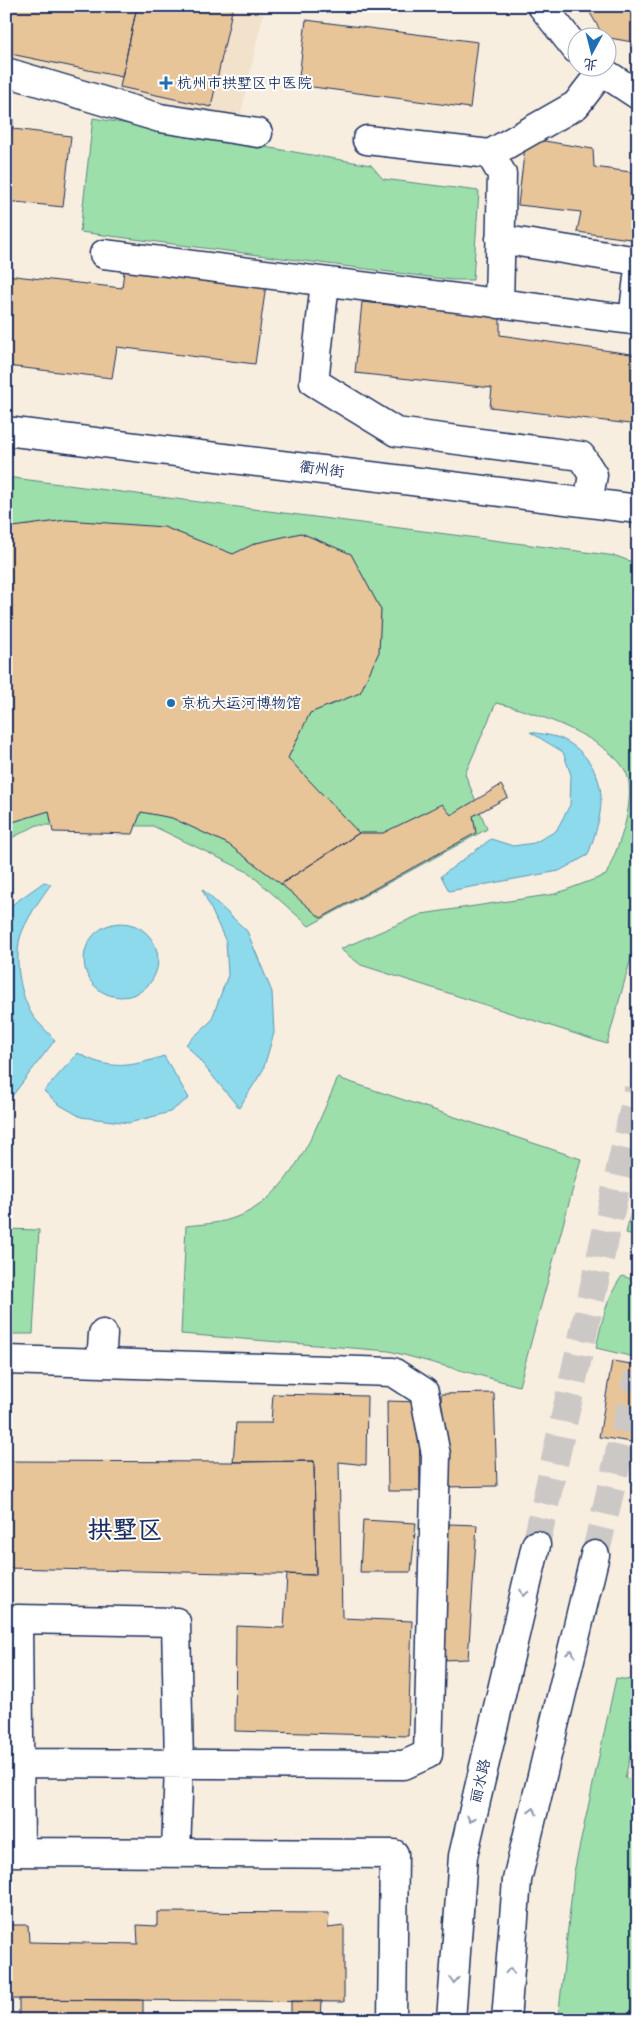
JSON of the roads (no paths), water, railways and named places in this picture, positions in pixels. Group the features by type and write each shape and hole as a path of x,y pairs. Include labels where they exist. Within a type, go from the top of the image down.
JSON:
{"main road":[{"path":"542,6 566,36"},
{"path":"6,72 160,118 258,133"},
{"path":"367,140 490,154 576,105 593,78"},
{"path":"612,78 638,96"},
{"path":"490,154 502,174 499,304"},
{"path":"500,239 638,261"},
{"path":"104,254 633,320 638,277"},
{"path":"325,282 314,382 396,432 582,456 593,475 588,502"},
{"name":"衢州街","path":"6,430 638,509"},
{"path":"101,1363 103,1334"},
{"path":"6,1360 393,1372 424,1392 436,1454 428,1754 404,1765 12,1763"},
{"name":"丽水路","path":"451,2020 463,1856 536,1545"},
{"path":"506,2020 517,1880 595,1555"},
{"path":"176,1853 179,1764 176,1622 18,1619 12,1763 13,1852 176,1853 394,1854 392,2020"}],"water":[{"path":"530,732 556,737 571,744 587,759 596,774 600,786 601,808 588,855 559,871 449,891 441,876 491,839 513,846 534,843 556,831 570,805 571,775 563,752"},
{"path":"44,882 51,884 22,931 18,948 18,970 26,1003 36,1020 55,1040 6,1104 6,909"},
{"path":"202,889 247,931 272,992 274,1033 263,1070 239,1108 186,1044 211,1021 228,975 226,942"},
{"path":"114,923 128,923 142,929 152,939 158,953 158,967 152,981 142,991 128,997 114,997 100,991 90,981 84,967 84,953 90,939 100,929"},
{"path":"78,1053 89,1059 110,1065 130,1065 164,1056 189,1098 170,1112 129,1123 81,1117 58,1104 44,1091"}],"tunnel":[{"path":"536,1545 638,1089"},
{"path":"595,1555 638,1375"}],"place":[{"name":"杭州市拱墅区中医院","path":"166,83"},
{"name":"京杭大运河博物馆","path":"171,703"}],"district":[{"name":"拱墅区","path":"125,1529"}]}
